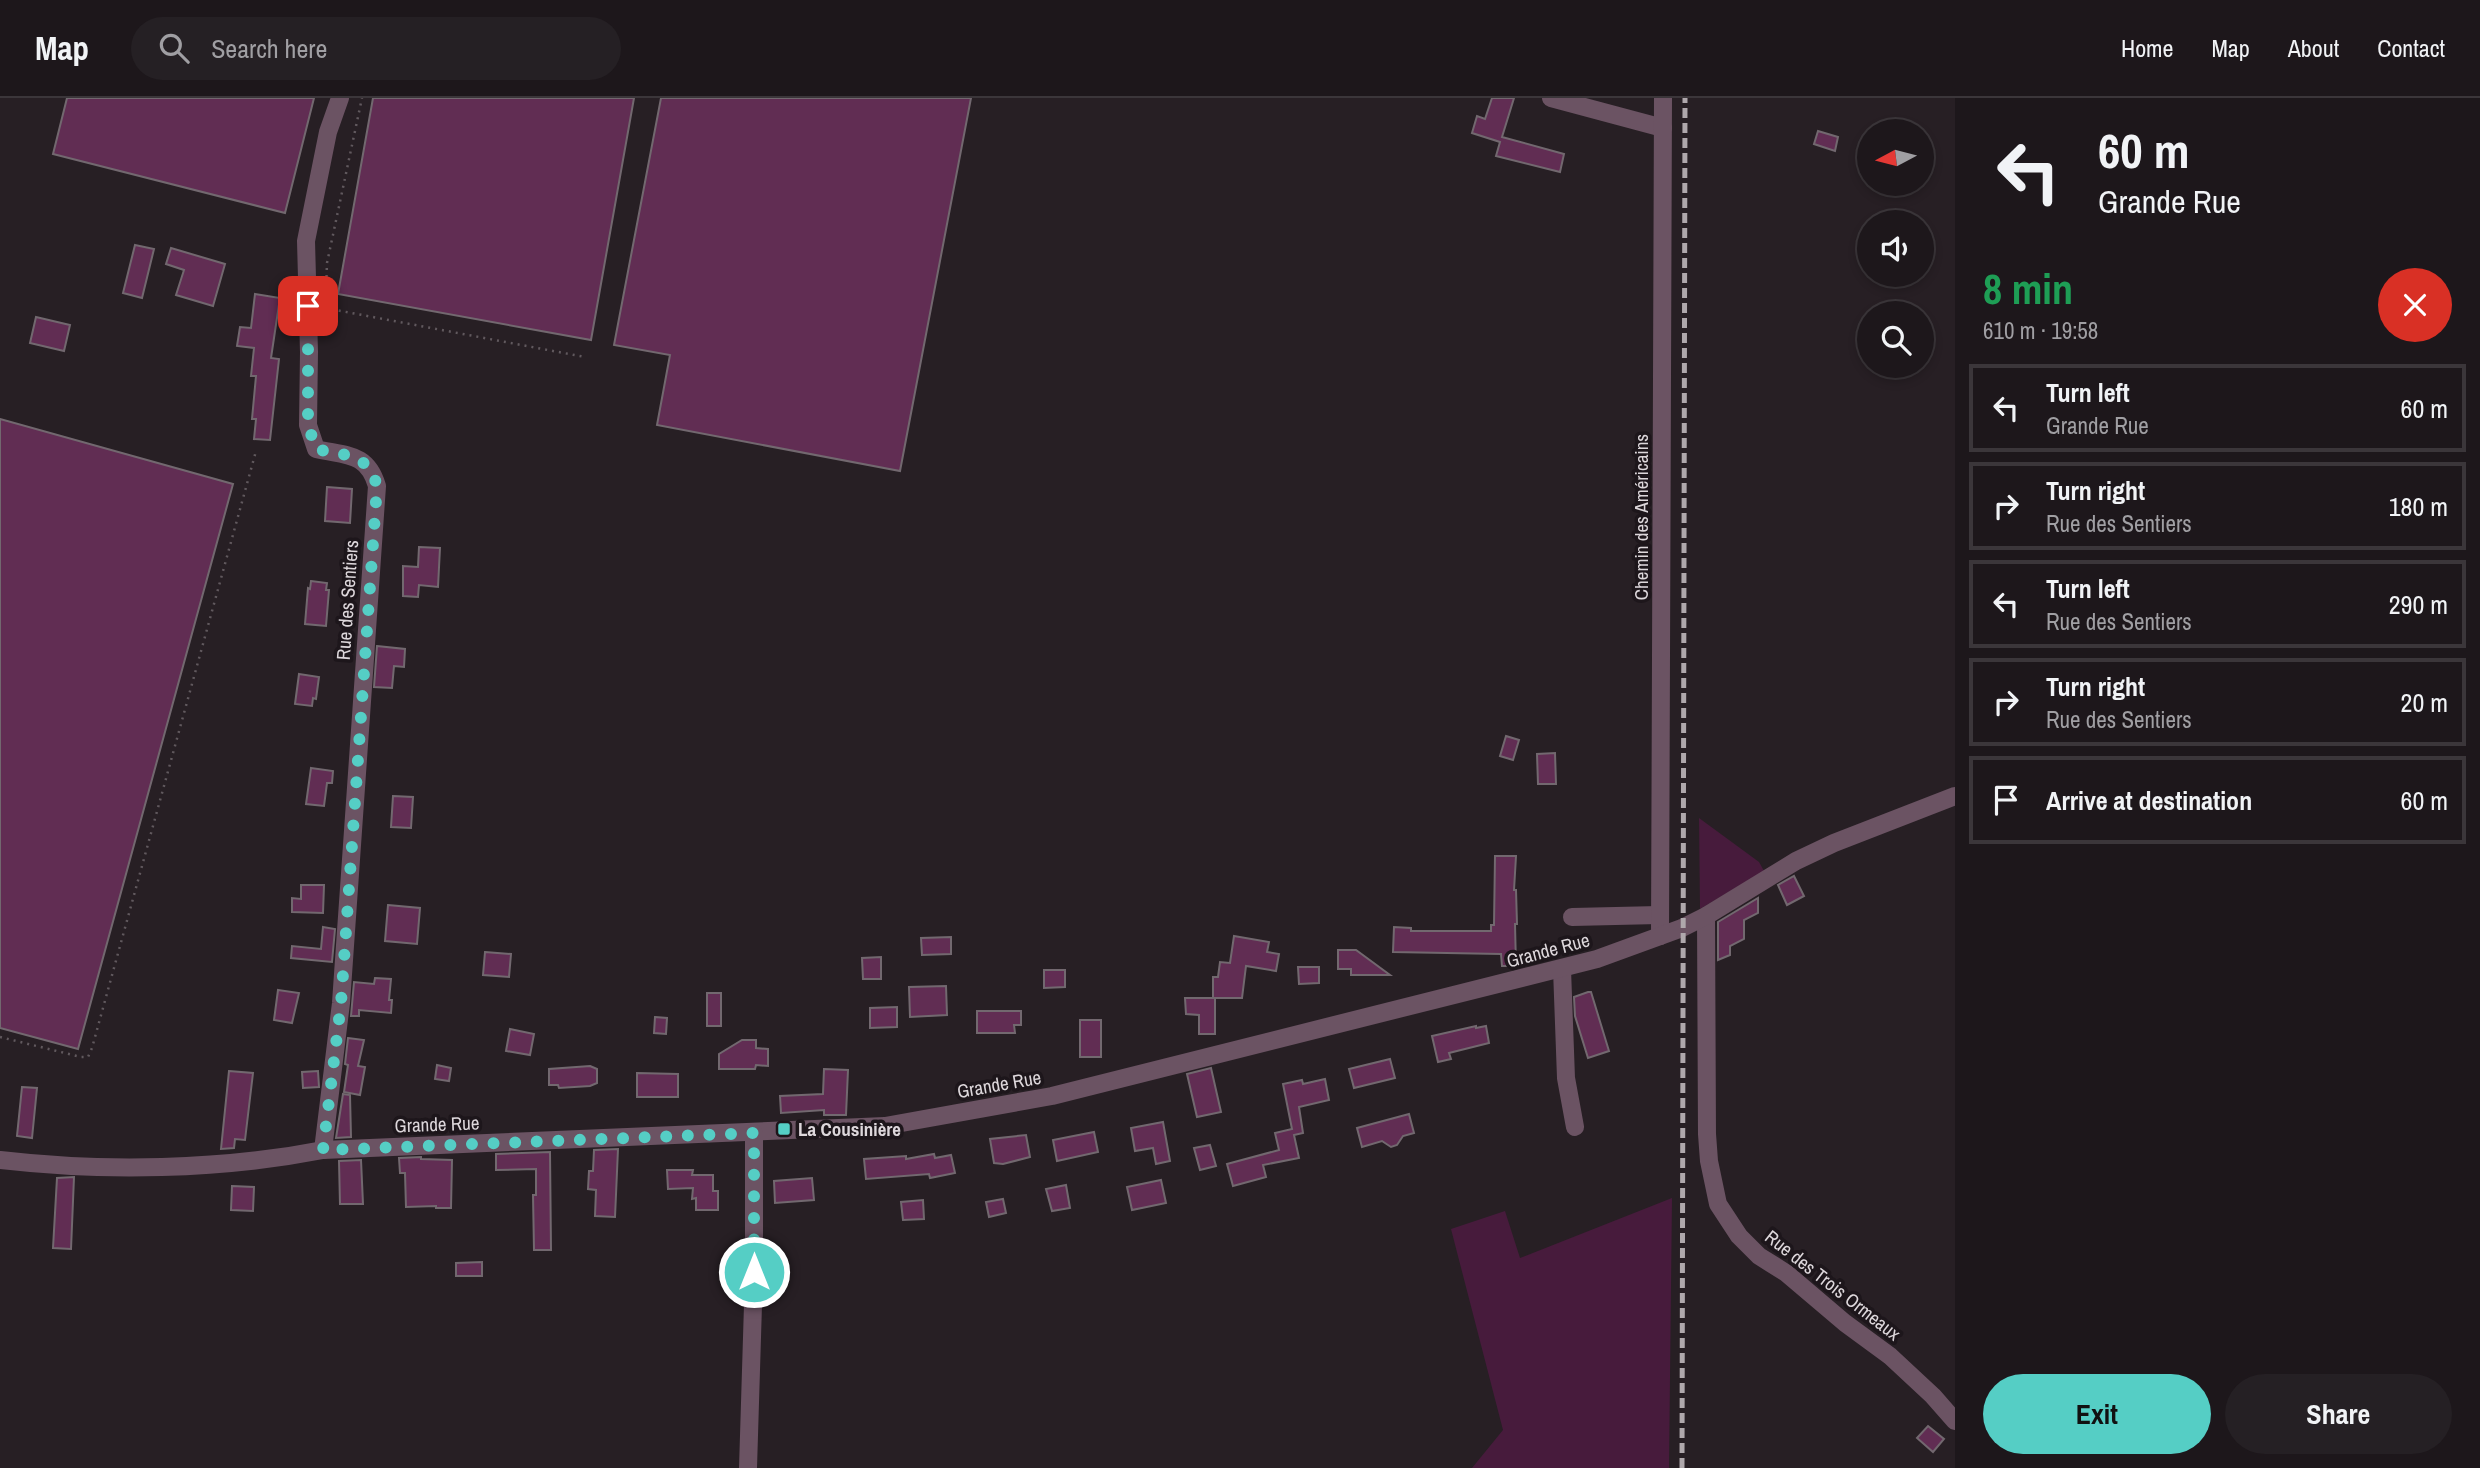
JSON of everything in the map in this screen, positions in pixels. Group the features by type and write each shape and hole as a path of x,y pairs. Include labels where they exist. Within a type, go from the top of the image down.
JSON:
{"street":[{"name":"Rue des Sentiers","path":"323,1150 341,1003 377,486 372,471 362,460 316,449 308,425 306,241 328,132 340,98"},
{"path":"1551,98 1663,128"},
{"name":"Chemin des Américains","path":"1660,936 1663,98"},
{"name":"Grande Rue","path":"0,1160 99,1168 279,1159 323,1150 885,1126 1052,1096 1597,959 1706,916 1796,861 1834,843 1955,796"},
{"path":"1572,917 1659,915"},
{"name":"Rue des Trois Ormeaux","path":"1706,916 1707,1134 1709,1161 1718,1204 1739,1236 1759,1255 1786,1273 1845,1323 1890,1356 1933,1396 1955,1421"},
{"path":"1562,969 1566,1078 1575,1127"},
{"path":"748,1468 754,1272 754,1133"}],"path":[{"path":"325,297 327,263 362,98"},
{"path":"308,306 584,357"},
{"path":"0,1037 88,1057 92,1048 256,450"}],"shaded area":[{"path":"1699,818 1759,862 1764,871 1700,909"},
{"path":"1672,1198 1669,1468 1472,1468 1503,1430 1451,1229 1505,1211 1520,1258"}],"building":[{"path":"67,98 314,98 285,213 53,154"},
{"path":"373,98 634,98 591,340 338,294"},
{"path":"661,98 971,98 900,471 657,425 670,355 614,345"},
{"path":"1492,98 1514,98 1502,137 1564,154 1560,172 1496,156 1500,142 1472,133 1477,116 1485,119"},
{"path":"1818,131 1838,137 1835,151 1814,144"},
{"path":"135,245 154,249 142,298 123,293"},
{"path":"171,248 225,264 213,306 176,295 184,270 166,264"},
{"path":"255,294 280,298 271,358 279,359 270,440 254,439 256,419 252,419 256,376 251,376 254,348 237,346 240,327 251,328"},
{"path":"36,317 70,325 64,351 30,343"},
{"path":"0,419 233,484 78,1049 0,1028"},
{"path":"327,487 352,489 350,523 325,521"},
{"path":"419,547 440,548 438,587 419,585 418,597 403,596 403,566 418,567"},
{"path":"311,581 327,583 326,590 329,590 326,626 305,624"},
{"path":"377,646 405,649 404,667 394,666 392,688 374,687"},
{"path":"299,674 319,677 316,699 313,698 312,706 295,704"},
{"path":"1506,736 1519,740 1513,760 1500,756"},
{"path":"1555,753 1556,784 1538,784 1537,754"},
{"path":"311,768 333,771 332,783 327,783 324,806 306,804"},
{"path":"393,796 413,797 411,828 391,827"},
{"path":"1495,856 1516,856 1516,966 1502,966 1501,954 1393,952 1394,927 1411,928 1411,931 1491,931 1491,925 1494,925"},
{"path":"1794,876 1804,896 1787,905 1778,885"},
{"path":"301,885 324,885 323,913 292,912 292,898 301,899"},
{"path":"1758,898 1758,913 1744,920 1744,939 1730,946 1730,955 1718,960 1718,922"},
{"path":"388,905 420,908 417,944 385,941"},
{"path":"323,927 335,929 332,962 291,958 292,946 321,949"},
{"path":"1234,936 1269,942 1267,952 1279,954 1276,971 1246,966 1242,998 1215,998 1215,1034 1199,1034 1199,1015 1186,1014 1185,998 1213,998 1213,977 1218,977 1220,962 1230,963"},
{"path":"951,937 951,954 922,955 921,938"},
{"path":"1338,950 1356,950 1390,975 1351,975 1351,969 1338,969"},
{"path":"485,952 511,954 509,977 483,975"},
{"path":"881,957 881,979 863,979 862,958"},
{"path":"1298,967 1319,967 1319,983 1299,984"},
{"path":"1044,970 1065,970 1065,987 1044,988"},
{"path":"375,978 391,979 391,1013 359,1010 359,1016 351,1016 354,982 374,984"},
{"path":"946,986 947,1015 910,1017 909,987"},
{"path":"278,990 299,993 292,1023 274,1020"},
{"path":"1591,992 1609,1051 1588,1058 1575,1016 1574,997"},
{"path":"707,993 721,993 721,1026 707,1026"},
{"path":"897,1007 897,1027 870,1028 870,1008"},
{"path":"977,1011 1021,1011 1021,1025 1014,1025 1015,1033 977,1033"},
{"path":"655,1017 667,1018 666,1034 654,1033"},
{"path":"1080,1020 1101,1020 1101,1057 1080,1057"},
{"path":"1486,1026 1489,1043 1449,1053 1451,1059 1438,1062 1432,1036"},
{"path":"510,1029 534,1034 530,1055 506,1051"},
{"path":"348,1038 364,1040 358,1066 365,1067 360,1095 344,1092"},
{"path":"742,1040 756,1040 756,1048 768,1049 768,1066 756,1065 755,1069 719,1069 719,1054"},
{"path":"1390,1059 1395,1078 1354,1088 1349,1069"},
{"path":"437,1065 451,1068 449,1081 435,1079"},
{"path":"590,1066 597,1069 597,1083 559,1088 558,1085 549,1085 549,1069"},
{"path":"1211,1068 1221,1112 1197,1117 1187,1074"},
{"path":"824,1069 848,1070 846,1115 824,1115 824,1110 781,1113 780,1096 823,1094"},
{"path":"229,1071 253,1073 245,1140 235,1139 234,1148 221,1149"},
{"path":"318,1071 319,1087 303,1088 302,1072"},
{"path":"637,1073 678,1074 678,1097 637,1097"},
{"path":"1325,1079 1329,1100 1299,1107 1303,1133 1294,1135 1299,1158 1263,1165 1266,1177 1233,1186 1227,1164 1279,1150 1275,1133 1292,1129 1283,1084 1302,1080 1303,1084"},
{"path":"22,1087 37,1088 32,1138 17,1136"},
{"path":"343,1094 350,1095 351,1137 336,1138"},
{"path":"1409,1114 1414,1133 1403,1136 1397,1145 1391,1147 1382,1141 1362,1147 1357,1128"},
{"path":"1163,1122 1170,1161 1156,1164 1153,1148 1135,1151 1131,1128"},
{"path":"1094,1132 1098,1152 1057,1161 1053,1140"},
{"path":"1026,1135 1030,1157 1003,1164 994,1163 990,1139"},
{"path":"1210,1145 1216,1166 1200,1170 1194,1148"},
{"path":"618,1149 615,1217 595,1216 596,1190 588,1189 589,1171 593,1171 594,1150"},
{"path":"550,1152 551,1250 534,1250 533,1195 536,1195 536,1169 496,1170 496,1154"},
{"path":"934,1154 935,1158 951,1155 955,1173 930,1178 929,1174 866,1179 864,1159 906,1156 906,1159"},
{"path":"399,1158 452,1160 451,1208 406,1207 405,1173 400,1173"},
{"path":"361,1160 363,1204 340,1204 339,1161"},
{"path":"667,1170 693,1170 692,1175 713,1175 713,1191 718,1191 718,1210 696,1210 696,1198 692,1199 693,1188 668,1189"},
{"path":"74,1177 71,1249 53,1248 57,1178"},
{"path":"812,1178 814,1200 775,1203 774,1181"},
{"path":"1161,1180 1166,1203 1132,1210 1127,1187"},
{"path":"1066,1185 1070,1208 1052,1211 1046,1189"},
{"path":"232,1186 254,1187 253,1211 231,1210"},
{"path":"1003,1199 1006,1213 989,1217 986,1202"},
{"path":"923,1200 924,1219 903,1220 901,1202"},
{"path":"482,1262 482,1276 456,1276 456,1263"},
{"path":"1928,1426 1944,1439 1933,1452 1917,1438"}],"railway":[{"path":"1682,1468 1685,98"}],"place":[{"name":"La Cousinière","path":"784,1129"}],"route":[{"path":"308,306 308,425 316,449 362,460 372,471 377,486 341,1003 323,1150 754,1133 754,1272"}]}
